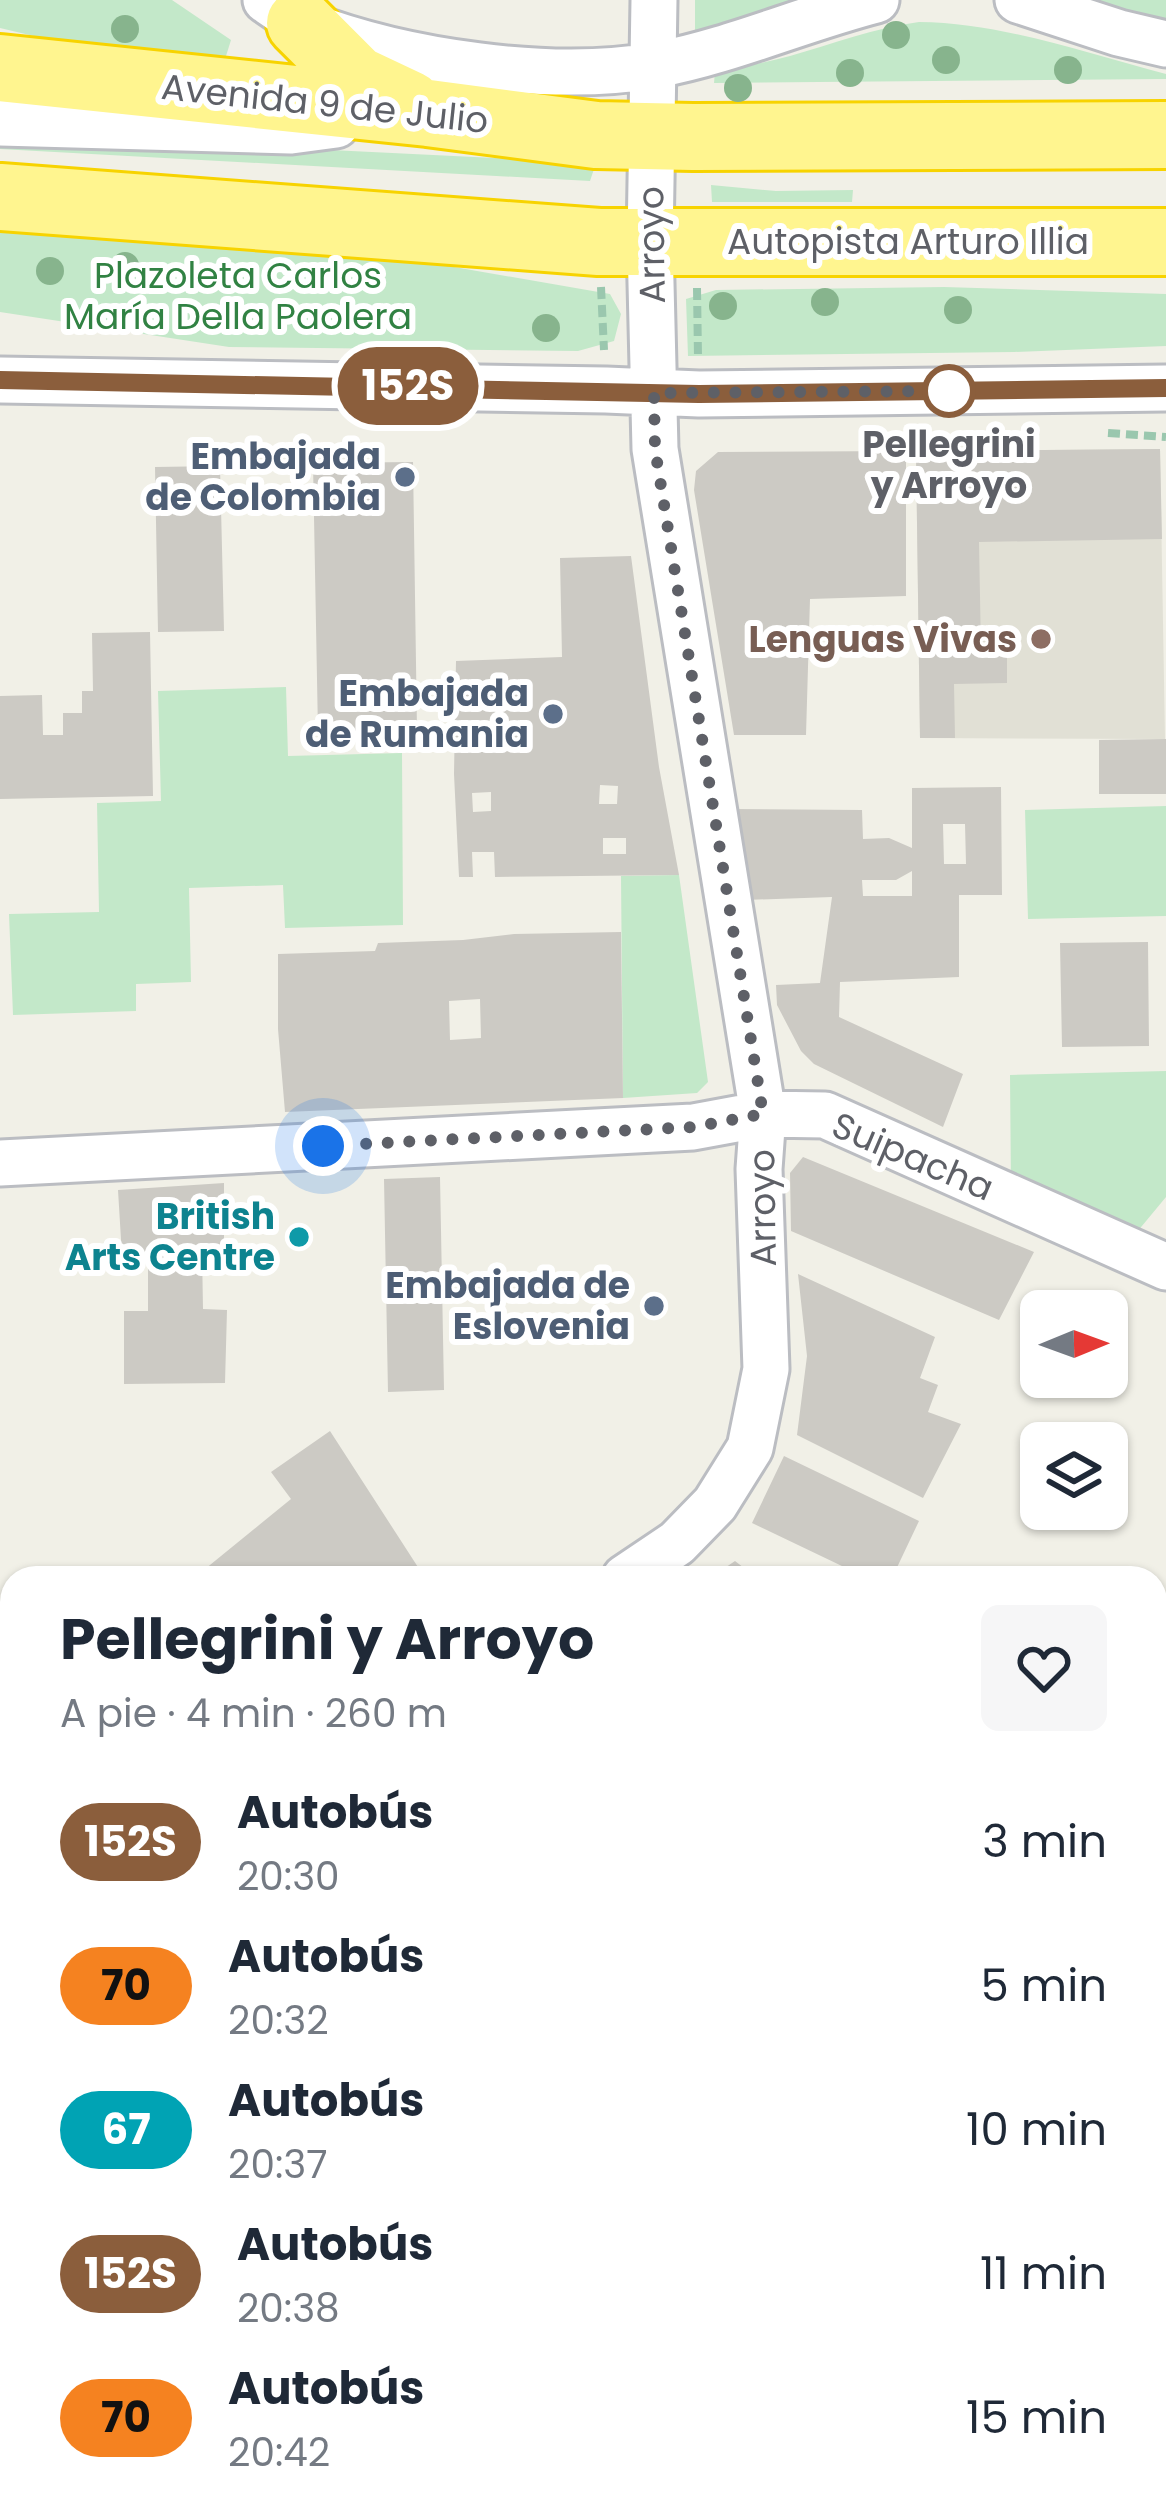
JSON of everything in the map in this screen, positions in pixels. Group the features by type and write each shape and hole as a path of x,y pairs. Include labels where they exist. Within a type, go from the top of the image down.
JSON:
{"highway":[{"path":"283,12 356,79 428,113"},
{"name":"Avenida 9 de Julio","path":"0,68 596,135 650,136"},
{"path":"650,136 1166,135"},
{"path":"0,197 650,242"},
{"name":"Autopista Arturo Illia","path":"650,242 1166,242"}],"street":[{"name":"Arroyo","path":"643,1566 677,1543 715,1504 750,1448 766,1369 759,1169 763,1114 655,449 650,242 654,0"},
{"name":"Avenida 9 de Julio","path":"283,12 385,48 497,70 595,71 690,57 876,0"},
{"path":"1018,0 1166,44"},
{"path":"0,123 291,131 428,113"},
{"path":"0,380 654,393 1166,388"},
{"name":"Suipacha","path":"0,1163 693,1127 763,1114 825,1114 1166,1267"}],"shaded area":[{"name":"Lenguas Vivas","path":"1160,449 1165,739 920,738 916,451"}],"green space":[{"path":"0,0 172,0 231,40 226,56 76,46 0,28"},
{"path":"695,0 828,0 695,39"},
{"path":"1065,0 1166,0 1166,31"},
{"path":"919,22 1013,33 1166,74 1166,79 714,83 715,72"},
{"path":"0,134 596,163 590,181 0,149"},
{"path":"711,185 776,191 853,190 852,202 712,202"},
{"name":"Plazoleta Carlos María Della Paolera","path":"0,229 374,253 610,294 621,314 614,341 578,351 229,347 0,312"},
{"path":"944,287 1166,294 1166,346 688,356 686,299 716,290"},
{"path":"286,687 288,756 402,753 403,925 285,928 283,885 189,888 191,982 136,984 136,1011 13,1015 9,914 99,912 97,803 161,801 158,691"},
{"path":"1166,806 1166,916 1028,919 1025,810"},
{"path":"679,875 708,1082 697,1093 623,1098 621,876"},
{"path":"1166,1071 1166,1197 1132,1238 1011,1189 1010,1075"}],"building":[{"path":"1160,449 1162,539 979,542 981,651 1007,651 1007,683 954,684 955,738 920,738 916,451"},
{"path":"906,451 906,596 810,599 806,735 734,735 694,490 696,471 718,452"},
{"path":"413,462 417,730 318,732 313,463"},
{"path":"220,466 224,631 158,632 155,467"},
{"path":"631,556 659,767 679,875 495,877 494,852 472,852 473,877 459,877 456,661 562,657 560,558","holes":["600,785 618,786 617,804 599,804","491,792 491,811 473,812 472,793","603,838 626,838 626,854 603,854"]},
{"path":"150,632 153,796 0,799 0,696 42,695 43,735 63,735 63,713 82,713 82,691 93,691 92,633"},
{"path":"1166,739 1166,794 1099,794 1099,740"},
{"path":"1001,787 1002,895 959,895 959,977 840,982 839,1017 963,1074 943,1127 814,1064 801,1051 777,1005 776,985 820,983 832,897 745,900 731,809 862,810 863,839 889,838 912,848 912,788","holes":["943,824 965,824 966,864 944,864","912,871 912,896 863,896 862,880 896,880"]},
{"path":"621,932 623,1098 285,1112 278,954 375,951 378,943","holes":["480,999 481,1038 450,1040 449,1001"]},
{"path":"1148,942 1149,1046 1062,1047 1060,943"},
{"path":"803,1157 1034,1252 999,1320 791,1231 790,1173"},
{"path":"440,1177 444,1390 388,1392 384,1179"},
{"path":"224,1183 224,1251 202,1251 203,1309 227,1310 225,1383 124,1384 124,1311 148,1311 148,1253 122,1256 118,1190"},
{"path":"798,1274 935,1337 920,1378 938,1385 928,1412 961,1424 923,1498 797,1435 807,1356"},
{"path":"330,1431 417,1566 209,1566 291,1499 271,1472"},
{"path":"784,1456 919,1521 898,1566 842,1566 752,1523"}],"bus line":[{"name":"152S","path":"0,380 699,394 1166,388"}],"place":[{"name":"Pellegrini y Arroyo","path":"949,391"},
{"name":"Embajada de Colombia","path":"405,477"},
{"name":"Lenguas Vivas","path":"1041,639"},
{"name":"Embajada de Rumania","path":"553,714"},
{"name":"British Arts Centre","path":"299,1237"},
{"name":"Embajada de Eslovenia","path":"654,1306"}],"route":[{"path":"323,1146 693,1127 763,1114 655,449 654,393 949,391"}]}
